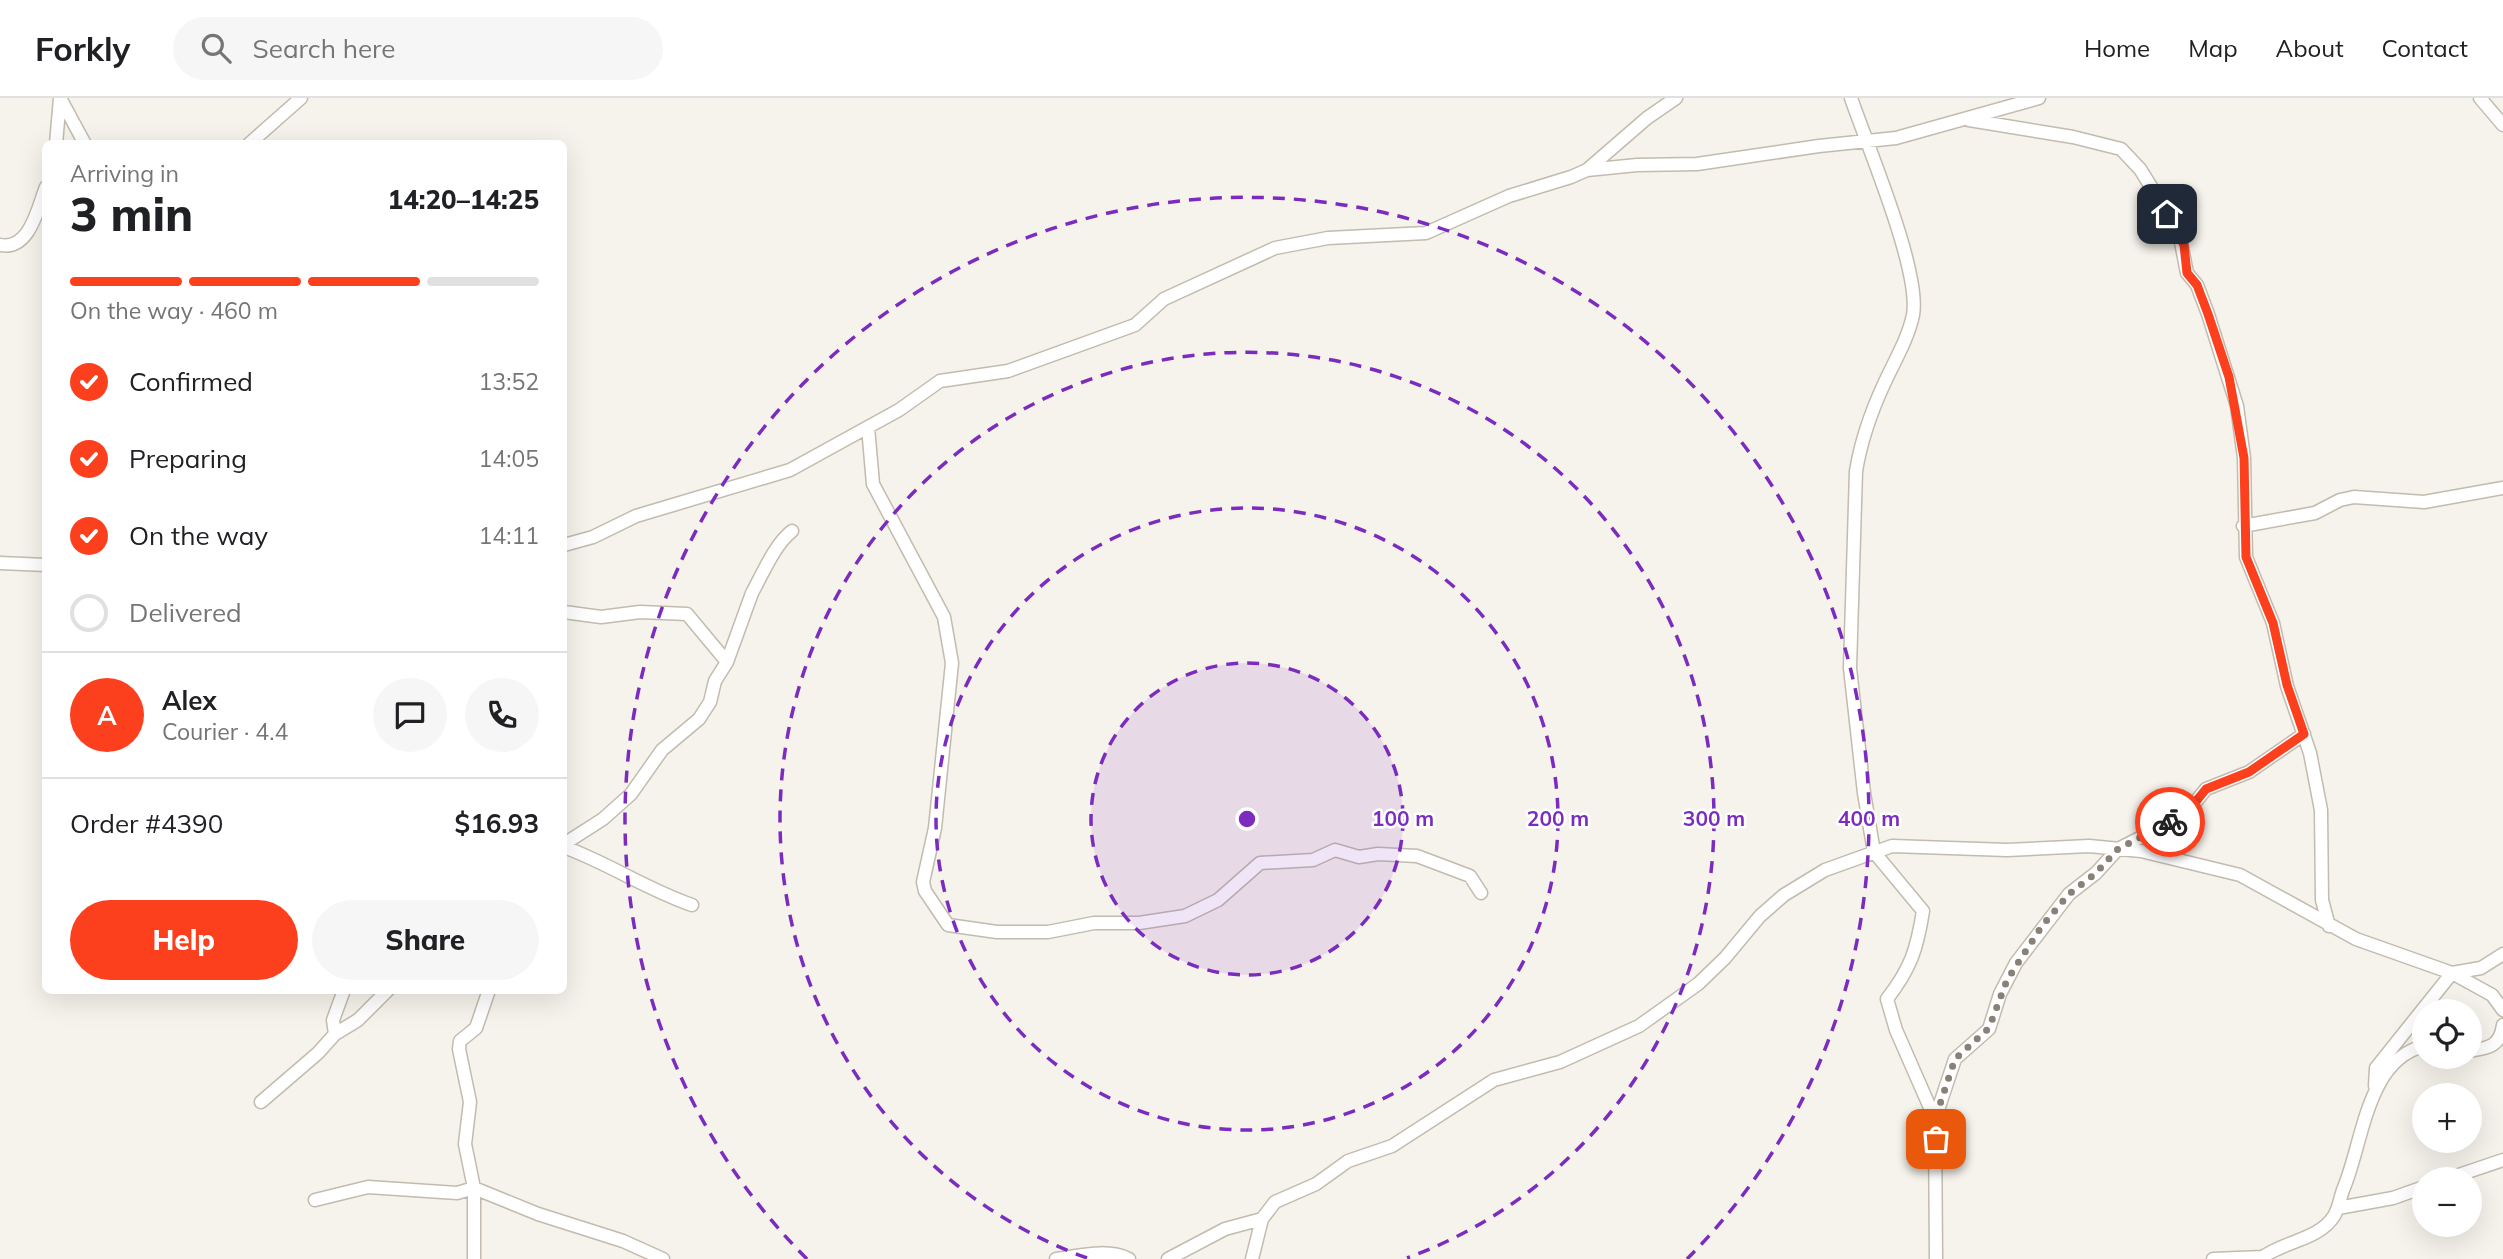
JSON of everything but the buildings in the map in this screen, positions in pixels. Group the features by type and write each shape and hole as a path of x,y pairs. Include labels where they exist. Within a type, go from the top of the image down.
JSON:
{"street":[{"path":"56,140 60,98"},
{"path":"60,98 83,140"},
{"path":"254,140 301,98"},
{"path":"1587,170 1647,118 1676,98"},
{"path":"1851,98 1901,242 1914,299 1913,317 1863,436 1856,471 1850,668 1856,740 1874,852 1923,911 1912,961 1907,973 1887,999 1896,1030 1935,1119"},
{"path":"567,544 593,537 636,516 790,470 899,410 940,381 1008,371 1135,325 1164,299 1275,248 1328,238 1426,233 1466,218 1509,196 1587,170 1722,162 1896,138 1969,120 2008,104 2039,98"},
{"path":"2480,98 2503,125"},
{"path":"1969,120 2073,137 2121,149 2140,169 2179,233 2187,273 2197,285 2229,377 2244,458 2243,526 2246,557 2273,623 2284,676 2304,734 2321,810 2322,900 2329,926"},
{"path":"0,245 17,242 28,233 42,197"},
{"path":"868,426 873,484 923,575 947,628 951,676 935,828 923,882 925,891 948,925 997,932 1048,932 1094,923 1139,923 1185,916 1218,900 1260,863 1313,860 1335,850 1359,857 1378,854 1417,856 1470,876 1481,893"},
{"path":"2243,526 2315,513 2340,500 2354,497 2424,502 2503,488"},
{"path":"567,843 603,819 631,794 662,750 699,719 710,702 715,681 727,662 752,593 764,577 780,541 792,531"},
{"path":"0,563 42,565"},
{"path":"567,612 601,617 640,612 687,614 727,662"},
{"path":"1936,1259 1935,1119 1955,1059 1989,1028 2000,994 2028,946 2057,906 2118,849 2185,815 2206,789 2249,772 2304,734"},
{"path":"1252,1259 1262,1219 1275,1202 1316,1184 1348,1161 1392,1146 1494,1080 1560,1062 1639,1026 1698,984 1725,958 1760,916 1784,895 1825,870 1892,846 1914,844 1998,850 2089,846 2118,849 2229,871 2280,895 2329,926 2370,946 2452,973 2492,995 2503,1010"},
{"path":"567,846 602,860 628,879 692,905"},
{"path":"2213,1259 2262,1258 2309,1236 2334,1217 2350,1178 2375,1086 2376,1068 2452,973 2482,968 2503,954"},
{"path":"335,1034 333,1020 343,994"},
{"path":"261,1102 318,1054 335,1034 358,1020 384,994"},
{"path":"474,1259 474,1188 465,1144 470,1102 459,1049 460,1041 476,1028 488,994"},
{"path":"2482,1049 2492,1047 2499,1041 2503,1026"},
{"path":"2375,1086 2404,1053 2412,1050"},
{"path":"2482,1167 2503,1160"},
{"path":"315,1200 369,1188 457,1193 474,1188 538,1214 623,1241 663,1259"},
{"path":"2338,1208 2393,1198 2412,1191"},
{"path":"1168,1259 1225,1229 1262,1219"},
{"path":"1056,1259 1104,1254 1117,1254 1129,1259"}],"way so far":[{"path":"1936,1139 1935,1119 1955,1059 1989,1028 2007,980 2042,926 2057,906 2096,873 2118,849 2170,822"}],"route":[{"path":"2167,214 2184,245 2183,257 2187,273 2197,285 2220,345 2237,406 2244,458 2246,557 2266,601 2279,658 2304,734 2249,772 2206,789 2185,815 2170,822"}]}
